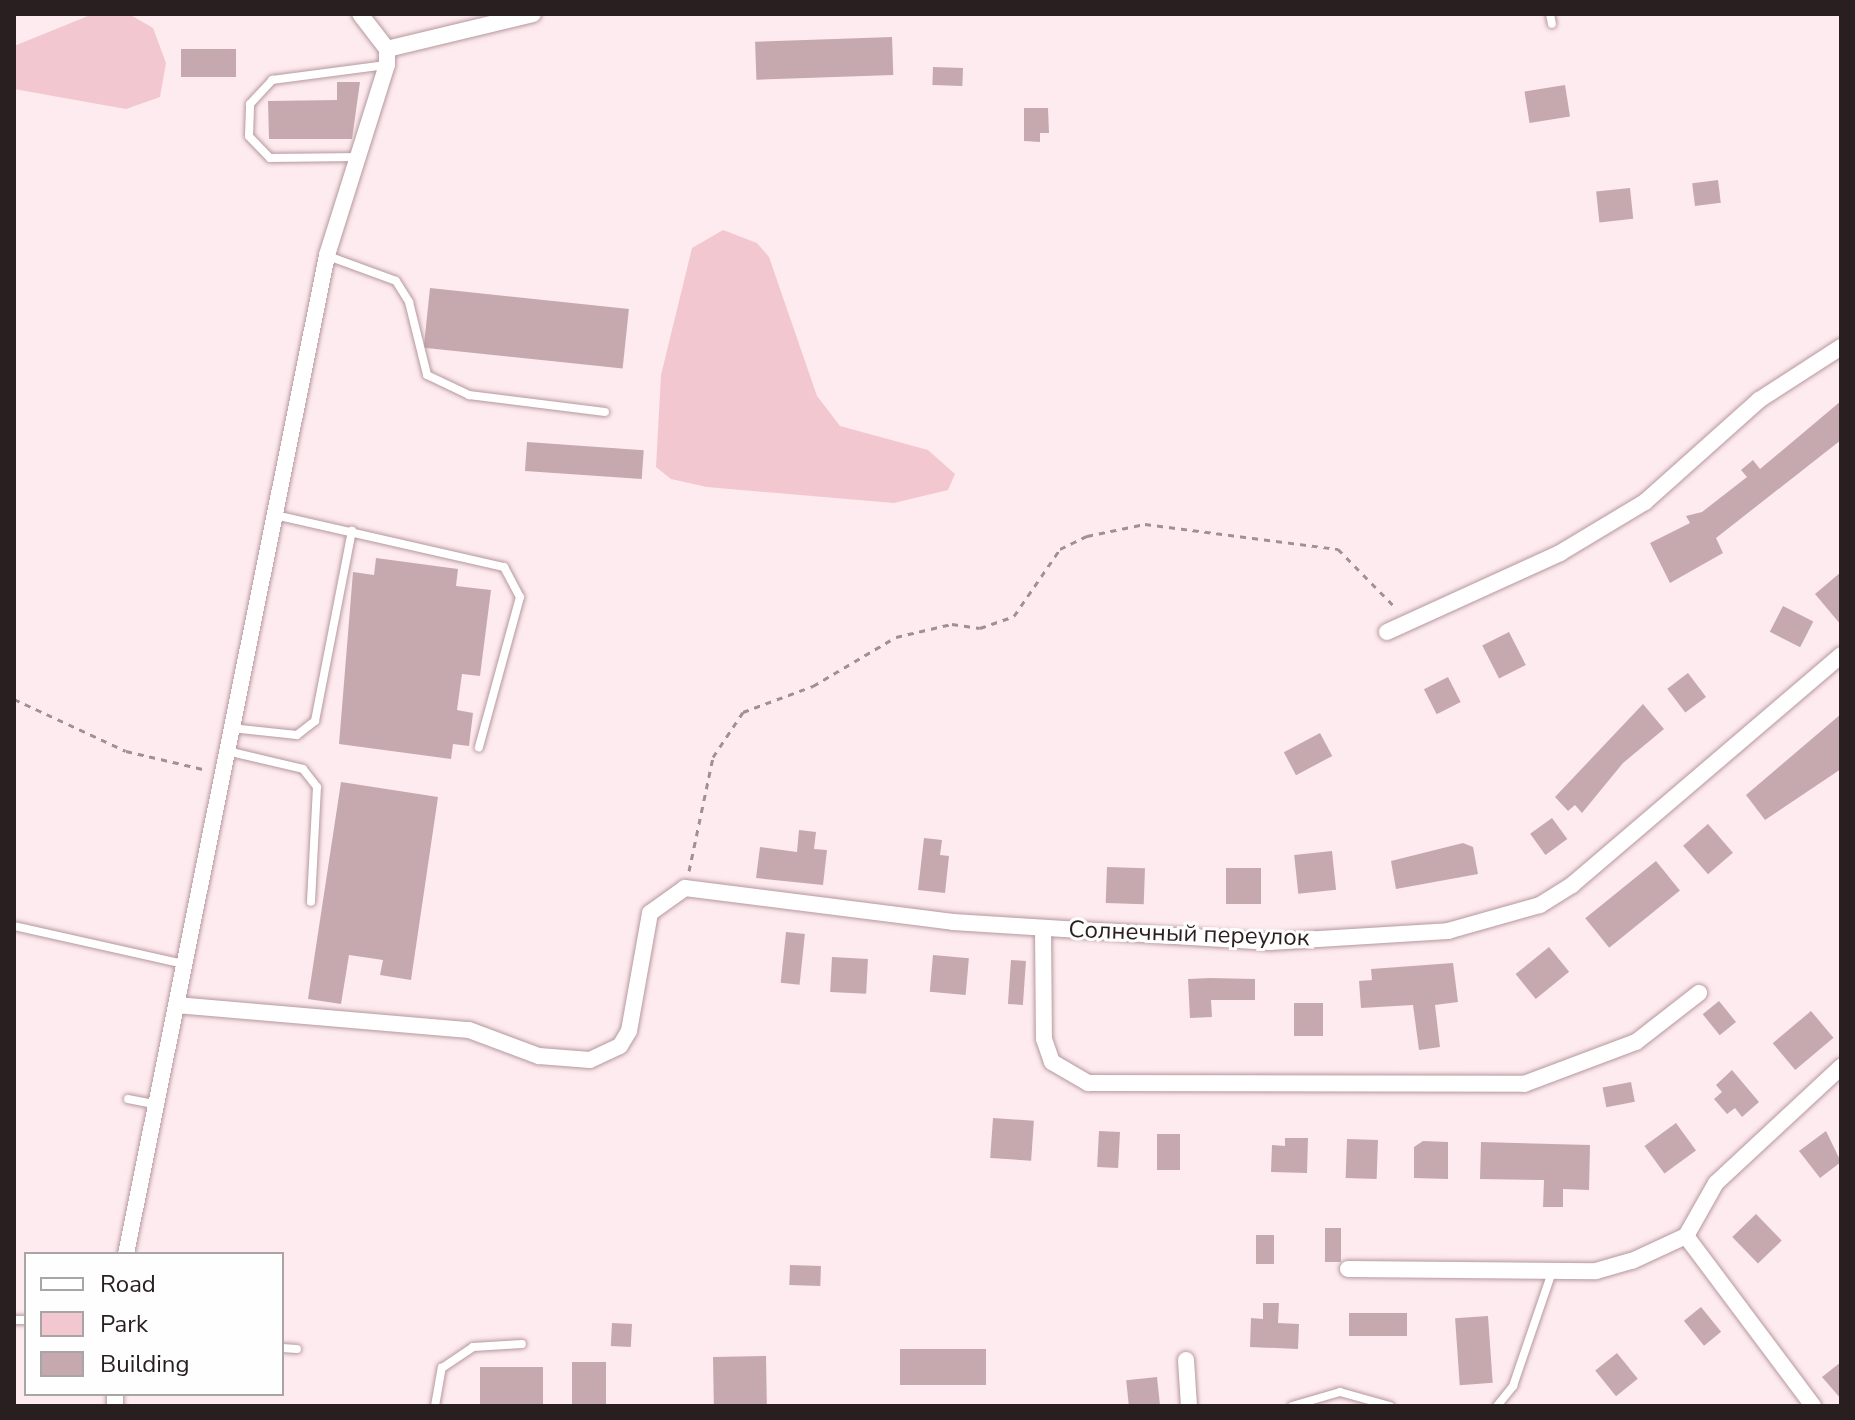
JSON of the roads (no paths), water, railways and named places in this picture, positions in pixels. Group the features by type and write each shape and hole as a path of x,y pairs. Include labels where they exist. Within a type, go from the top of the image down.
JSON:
{"street":[{"path":"126,1252 223,773 270,514 327,255 363,157 387,57 360,14"},
{"path":"387,57 533,14"},
{"path":"1387,632 1560,553 1645,502 1759,400 1841,347"},
{"name":"Солнечный переулок","path":"176,1005 469,1030 539,1056 590,1060 614,1051 629,1031 650,913 685,888 1043,928 1270,942 1433,933 1501,919 1572,885 1841,655"},
{"path":"1043,928 1044,1039 1052,1062 1088,1083 1524,1084 1636,1042 1699,993"},
{"path":"1348,1269 1552,1272 1632,1261 1686,1236 1716,1183 1841,1067"},
{"path":"1686,1236 1813,1406"},
{"path":"1186,1360 1189,1406"}],"lane":[{"path":"363,157 270,158 249,136 250,104 272,80 387,57"},
{"path":"327,255 396,281 427,375 469,395 605,412"},
{"path":"270,514 485,558 512,580 520,597 479,747"},
{"path":"231,728 297,735 315,721 352,531"},
{"path":"227,751 303,769 317,787 311,902"},
{"path":"14,926 184,964"},
{"path":"128,1099 154,1104"},
{"path":"1497,1406 1513,1386 1552,1272"},
{"path":"435,1406 442,1368 473,1347 522,1344"},
{"path":"284,1348 297,1349"},
{"path":"1292,1406 1340,1392 1390,1406"}]}
